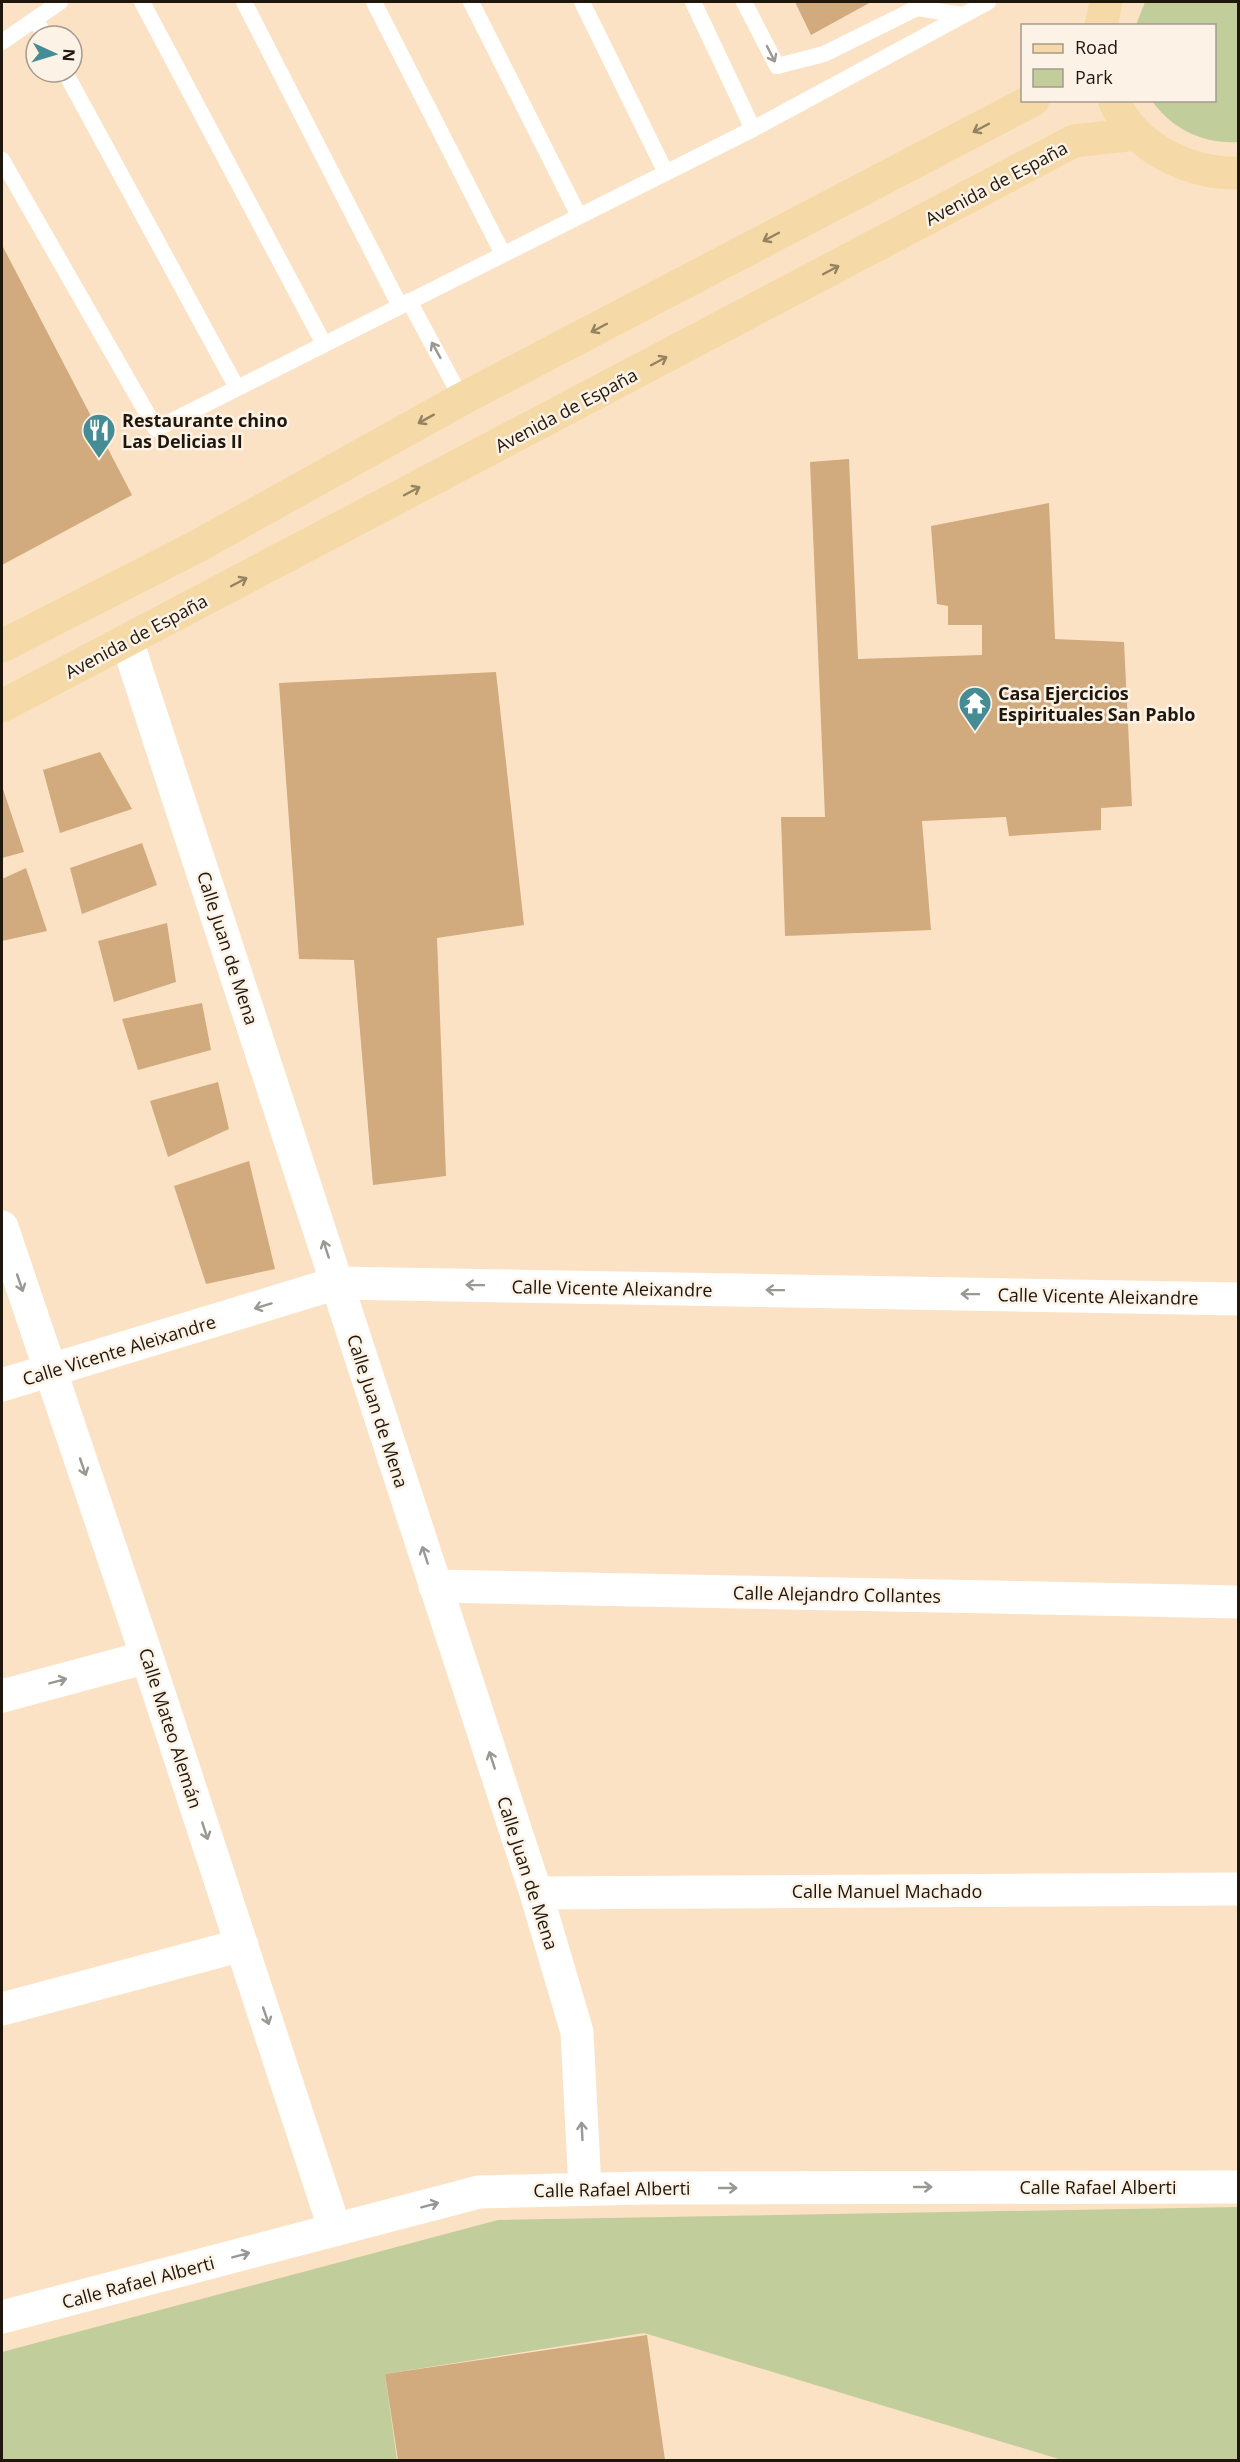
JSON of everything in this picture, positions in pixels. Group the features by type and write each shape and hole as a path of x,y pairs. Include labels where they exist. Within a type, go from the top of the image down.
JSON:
{"main road":[{"path":"1101,24 1106,2"},
{"path":"2,646 194,548 462,399 1029,102"},
{"path":"1115,102 1137,134 1173,160 1214,174 1239,173"},
{"name":"Avenida de España","path":"2,706 1074,141 1137,134"}],"street":[{"name":"Calle Juan de Mena","path":"127,641 536,1893 577,2032 585,2189"},
{"name":"Calle Mateo Alemán","path":"2,1227 147,1657 335,2230"},
{"name":"Calle Vicente Aleixandre","path":"2,1385 337,1283 1239,1299"},
{"name":"Calle Alejandro Collantes","path":"435,1586 1239,1602"},
{"path":"2,1696 147,1657"},
{"name":"Calle Manuel Machado","path":"536,1893 1239,1889"},
{"path":"2,2009 242,1945"},
{"name":"Calle Rafael Alberti","path":"2,2317 479,2192 585,2189 1239,2187"}],"lane":[{"path":"2,42 60,2"},
{"path":"142,2 324,344"},
{"path":"244,2 405,304 462,399"},
{"path":"374,2 503,254"},
{"path":"471,2 579,216"},
{"path":"582,2 666,173"},
{"path":"693,2 753,129"},
{"path":"744,2 777,66 824,54 917,8 963,15"},
{"path":"2,160 156,429 753,129 988,2"},
{"path":"36,19 39,24"},
{"path":"72,84 237,388"}],"green space":[{"path":"1145,2 1238,2 1238,142 1213,140 1189,133 1169,119 1153,102 1216,102 1216,24 1136,24"},
{"path":"1238,2207 1238,2460 1062,2460 644,2333 385,2374 397,2460 2,2460 2,2352 498,2220"}],"building":[{"path":"795,2 871,2 811,35"},
{"path":"2,245 132,495 2,565"},
{"name":"Casa Ejercicios Espirituales San Pablo","path":"849,459 858,659 982,655 982,625 948,625 948,606 937,604 931,526 1049,503 1055,639 1124,642 1132,806 1101,808 1101,830 1009,836 1006,817 922,821 931,930 785,936 781,817 825,817 810,462"},
{"path":"496,672 524,925 437,938 446,1176 373,1185 354,960 299,959 279,683"},
{"path":"100,752 132,809 60,833 43,770"},
{"path":"2,786 24,852 2,858"},
{"path":"142,843 157,885 82,914 70,868"},
{"path":"26,868 47,931 2,941 2,879"},
{"path":"167,923 176,982 114,1002 98,941"},
{"path":"202,1003 211,1050 138,1070 122,1019"},
{"path":"218,1082 229,1129 168,1157 150,1101"},
{"path":"249,1161 275,1269 206,1284 174,1186"},
{"path":"647,2335 665,2460 398,2460 385,2374"}],"place":[{"name":"Restaurante chino Las Delicias II","path":"99,459"},
{"name":"Casa Ejercicios Espirituales San Pablo","path":"975,732"}]}
